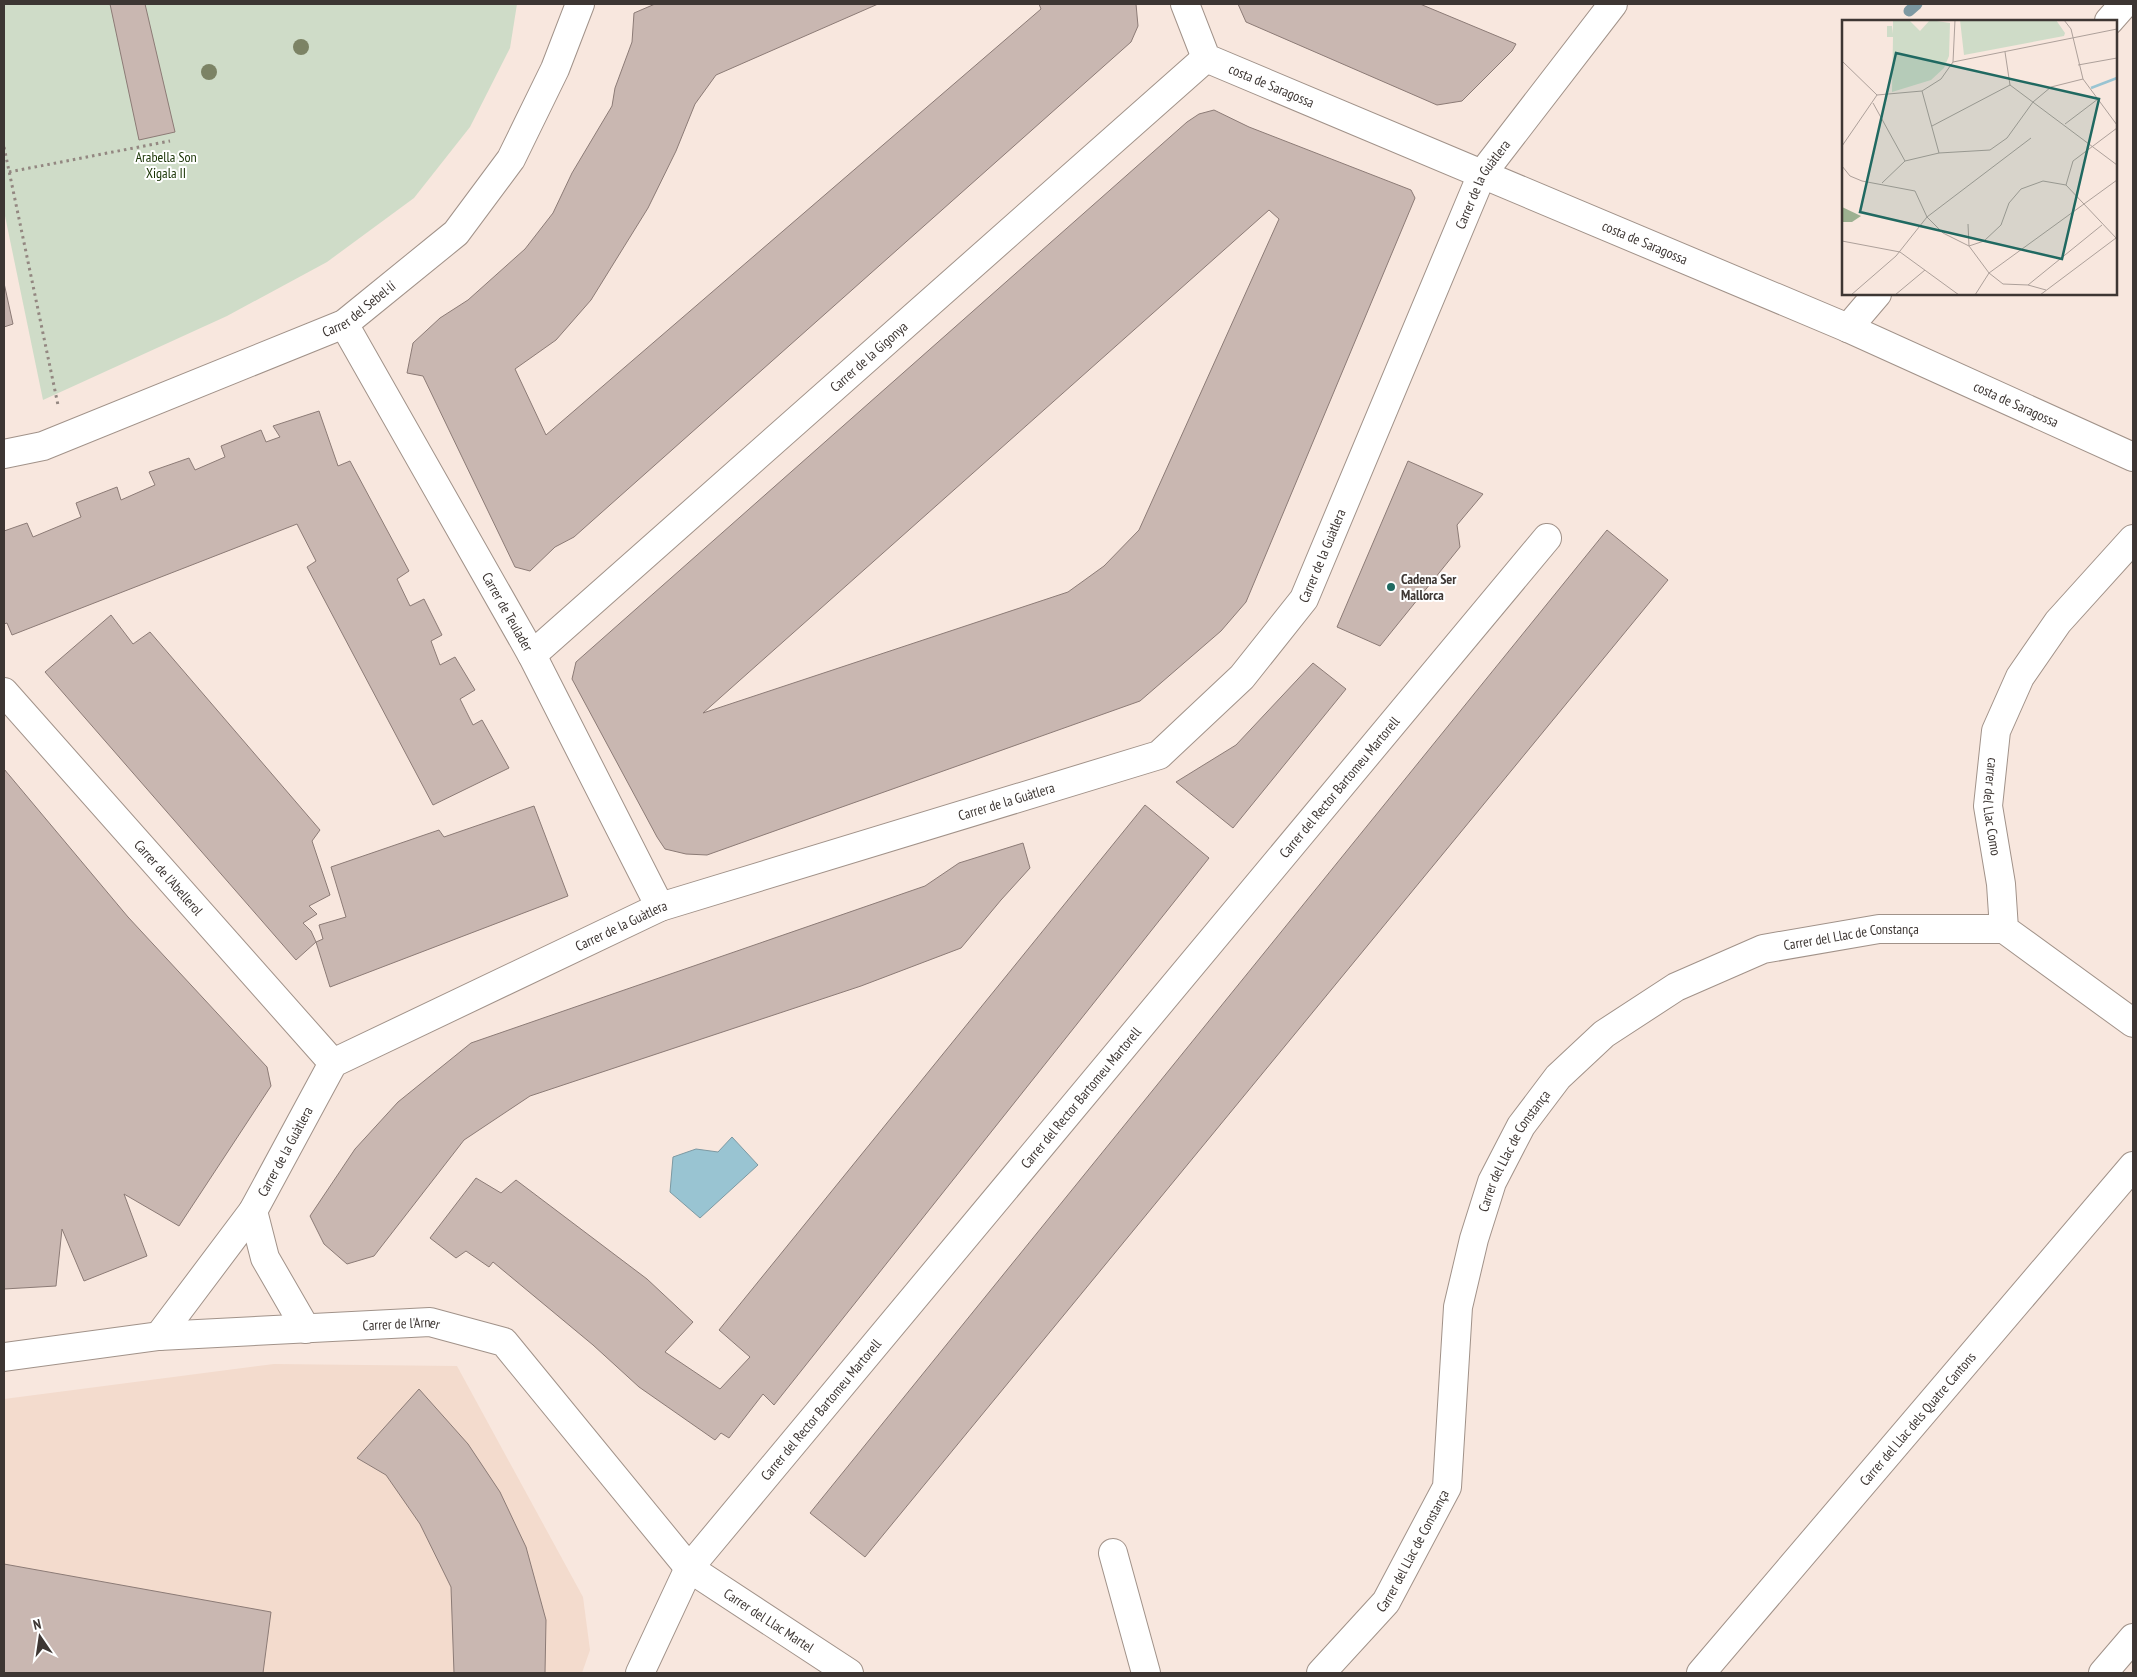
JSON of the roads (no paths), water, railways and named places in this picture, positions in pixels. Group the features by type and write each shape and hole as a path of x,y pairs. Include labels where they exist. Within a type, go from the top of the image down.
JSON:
{"street":[{"name":"Carrer del Sebel·lí","path":"4,454 43,446 344,324 456,233 506,166 555,69 580,4"},
{"path":"1185,4 1206,58"},
{"name":"Carrer de la Guàtlera","path":"159,1336 253,1211 333,1063 660,907 1159,755 1242,677 1304,599 1482,174 1613,4"},
{"path":"2110,20 2124,4"},
{"name":"costa de Saragossa","path":"1206,58 1848,328 2133,457"},
{"name":"Carrer de la Gigonya","path":"532,655 1206,58"},
{"path":"1848,328 1876,295"},
{"name":"Carrer de Teulader","path":"344,324 532,655 660,907"},
{"name":"Carrer del Rector Bartomeu Martorell","path":"640,1673 689,1568 1547,538"},
{"name":"carrer del Llac Como","path":"2004,929 2001,884 1988,806 1996,731 2020,677 2058,622 2133,539"},
{"name":"Carrer de l'Abellerol","path":"4,692 333,1063"},
{"name":"Carrer del Llac de Constança","path":"1320,1673 1386,1602 1447,1487 1458,1307 1474,1239 1496,1174 1521,1126 1558,1077 1604,1034 1676,987 1763,949 1879,929 2004,929"},
{"path":"2004,929 2133,1023"},
{"name":"Carrer del Llac dels Quatre Cantons","path":"1702,1673 2133,1166"},
{"path":"253,1211 265,1258 306,1329"},
{"name":"Carrer de l'Arner","path":"4,1356 159,1336 430,1322 504,1342 689,1568"},
{"path":"1113,1553 1146,1673"},
{"name":"Carrer del Llac Martel","path":"689,1568 849,1673"},
{"path":"2103,1673 2133,1638"}],"water":[{"path":"732,1137 758,1165 700,1218 670,1192 673,1157 696,1149 718,1152"}],"waterway":[{"path":"1909,11 1917,4"}],"place":[{"name":"Cadena Ser Mallorca","path":"1391,587"}],"park label":[{"name":"Arabella Son Xigala II","path":"166,166"}]}
